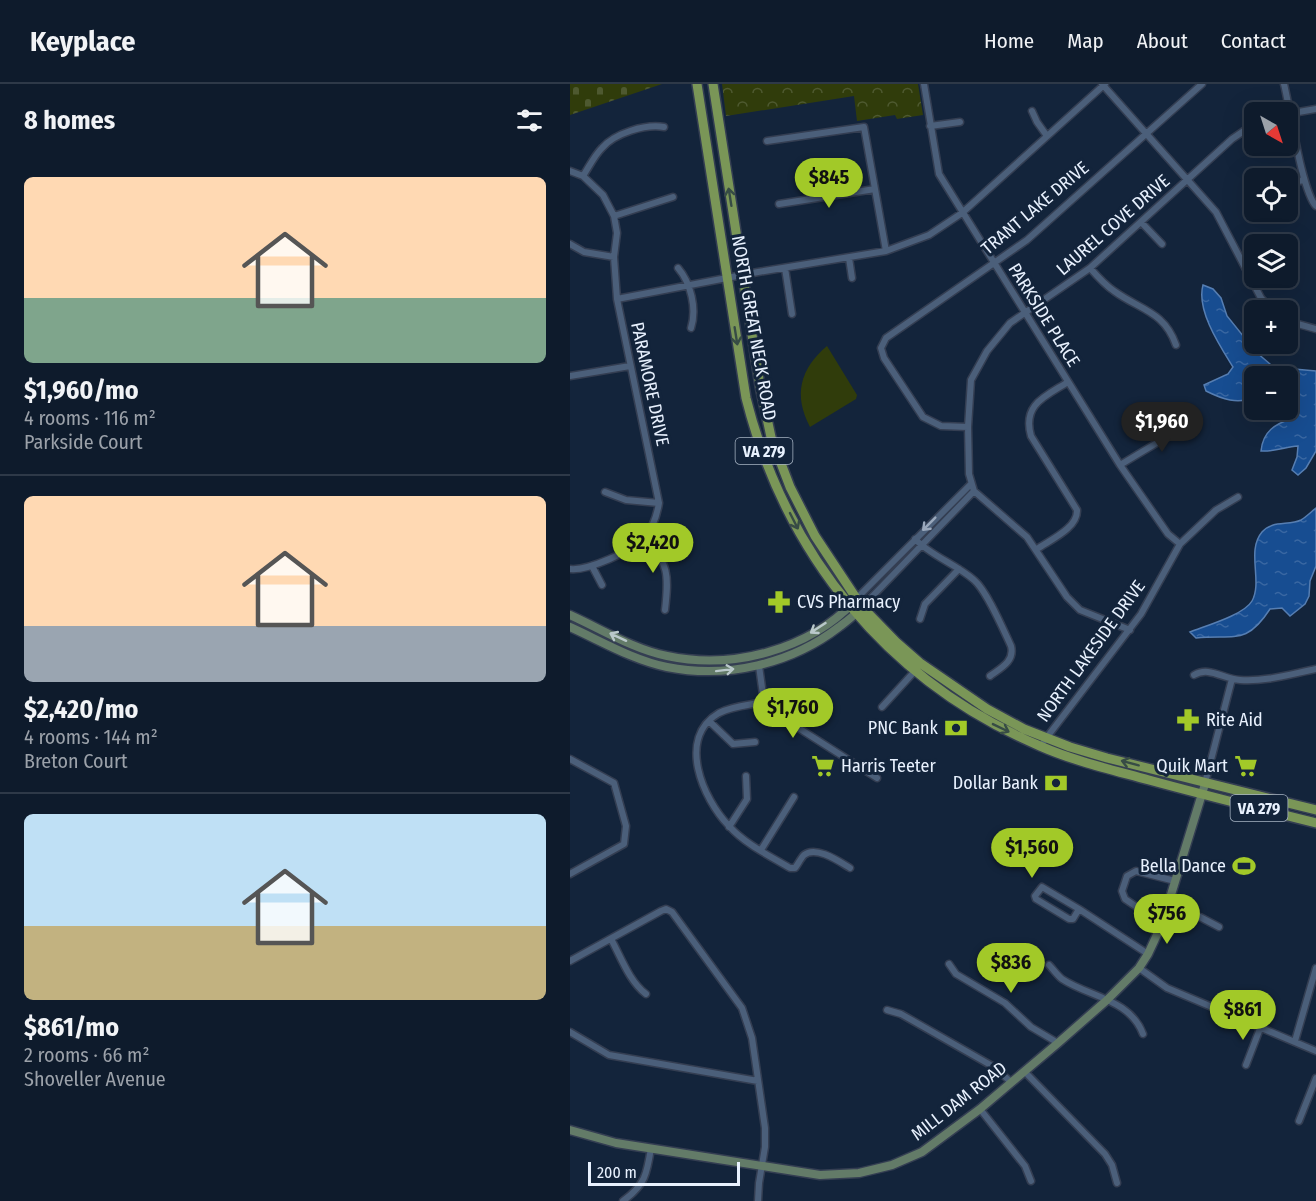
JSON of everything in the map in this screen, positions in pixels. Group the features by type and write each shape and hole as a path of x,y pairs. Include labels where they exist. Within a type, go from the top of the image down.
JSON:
{"main road":[{"name":"NORTH GREAT NECK ROAD","path":"698,84 746,398 753,424 780,495 815,558 849,606 858,606 896,642 943,679 1024,729 1090,753 1205,784 1316,810"},
{"name":"NORTH GREAT NECK ROAD","path":"713,84 760,386 771,437 790,487 815,536 858,606 914,672 983,719 1041,747 1121,772 1316,823"}],"street":[{"name":"PARKSIDE PLACE","path":"924,84 939,174 1120,465 1168,534 1180,544"},
{"path":"616,299 886,251 929,235 962,213 1103,84 1216,212 1263,300"},
{"name":"TRANT LAKE DRIVE","path":"968,427 934,424 923,417 884,358 882,352 886,338 1027,240 1202,84"},
{"path":"1284,84 1287,102"},
{"path":"1298,112 1316,109"},
{"path":"1032,111 1047,136"},
{"path":"930,126 960,122"},
{"path":"583,176 602,148 613,138 652,125 664,127"},
{"path":"767,141 864,127 886,251"},
{"name":"LAUREL COVE DRIVE","path":"974,491 971,484 968,427 969,388 973,373 1003,330 1025,312 1090,268 1232,139 1244,131"},
{"path":"1298,153 1304,180 1316,206"},
{"name":"PARAMORE DRIVE","path":"570,171 583,176 603,195 614,216 617,233 614,257 616,299 659,503"},
{"path":"1298,181 1304,180"},
{"path":"779,204 875,189"},
{"path":"614,216 674,197"},
{"path":"1141,222 1162,244"},
{"path":"570,244 584,252 614,257"},
{"path":"849,258 852,278"},
{"path":"678,268 688,285 694,314 691,328"},
{"path":"785,268 792,314"},
{"path":"1090,268 1113,291 1156,315 1171,332 1176,345"},
{"path":"1298,323 1316,327"},
{"path":"570,376 630,366"},
{"path":"1036,549 1069,526 1075,521 1077,515 1077,510 1028,428 1028,420 1034,405 1068,382"},
{"path":"1120,465 1165,438 1197,428"},
{"path":"858,606 915,539 971,484"},
{"path":"570,627 637,658 667,667 714,672 759,666 787,657 820,641 974,491 1018,528 1036,549 1067,597 1080,610 1130,630"},
{"path":"570,569 579,570 592,566 631,548 644,538 653,524 659,503 626,500 604,492"},
{"name":"NORTH LAKESIDE DRIVE","path":"1041,747 1046,737 1130,630 1150,600 1180,544 1216,510 1238,497"},
{"path":"644,538 659,554 664,564 667,593 665,610"},
{"path":"915,539 979,585 1011,646 1012,657 990,676"},
{"path":"592,566 602,585"},
{"path":"920,619 925,604 959,569"},
{"path":"570,615 655,652 700,660 727,660 758,655 794,642 819,628 849,606"},
{"path":"759,666 764,702 767,708 877,778"},
{"path":"1194,675 1206,671 1232,679 1261,680 1316,669"},
{"path":"882,707 914,672"},
{"path":"1205,784 1232,679"},
{"path":"764,702 720,713 709,721 697,741 696,761 707,796 729,827 790,868 795,868 804,855 809,853 830,855 850,868"},
{"path":"709,721 733,744 755,741"},
{"path":"570,759 614,783 626,826 624,844 570,874"},
{"path":"729,827 749,794 746,776"},
{"name":"MILL DAM ROAD","path":"570,1130 616,1143 820,1175 859,1173 892,1165 922,1152 980,1109 1058,1043 1107,1000 1138,968 1148,954 1162,924 1205,784"},
{"path":"761,850 794,797"},
{"path":"1162,924 1125,899 1122,891 1127,876 1136,871 1175,881"},
{"path":"1079,909 1073,919 1069,920 1036,899 1035,896 1040,888 1045,887 1079,909 1148,954"},
{"path":"570,961 661,911 666,909 672,912 746,1016 752,1038 765,1138 758,1201"},
{"path":"1167,909 1200,917 1219,927"},
{"path":"610,939 630,975 646,994"},
{"path":"949,964 956,974 1005,1004 1031,1027 1058,1043"},
{"path":"1049,965 1062,979 1112,1001 1137,1023 1143,1034"},
{"path":"1138,968 1167,988 1316,1051"},
{"path":"1295,1041 1316,968"},
{"path":"887,1010 901,1014 994,1067 1011,1082"},
{"path":"1246,1065 1261,1026"},
{"path":"570,1032 609,1055 758,1081"},
{"path":"1024,1071 1105,1154 1112,1165 1117,1183"},
{"path":"1299,1121 1316,1078"},
{"path":"980,1109 1025,1166 1031,1181"},
{"path":"623,1201 637,1190 648,1173 651,1148"}],"green space":[{"path":"570,84 662,84 570,115"},
{"path":"722,84 918,84 923,115 897,119 895,115 857,121 854,96 726,116"},
{"path":"827,346 857,395 856,399 810,427 802,404 802,383 811,364"}],"water":[{"path":"1203,285 1213,289 1221,298 1227,316 1244,337 1244,354 1258,354 1270,364 1270,366 1244,366 1244,400 1230,400 1206,391 1204,385 1228,374 1233,367 1210,327 1202,295"},
{"path":"1298,369 1316,371 1316,451 1306,468 1298,475 1292,470 1298,446 1261,451 1267,433 1281,423 1298,420"},
{"path":"1316,508 1316,566 1305,604 1290,616 1282,608 1270,609 1254,629 1238,636 1196,638 1190,632 1241,611 1252,601 1256,584 1255,548 1262,532 1271,526 1301,520"}],"place":[{"name":"CVS Pharmacy","path":"779,602"},
{"name":"Rite Aid","path":"1188,720"},
{"name":"PNC Bank","path":"956,728"},
{"name":"Harris Teeter","path":"823,766"},
{"name":"Quik Mart","path":"1246,766"},
{"name":"Dollar Bank","path":"1056,783"},
{"name":"Bella Dance","path":"1244,866"}]}
